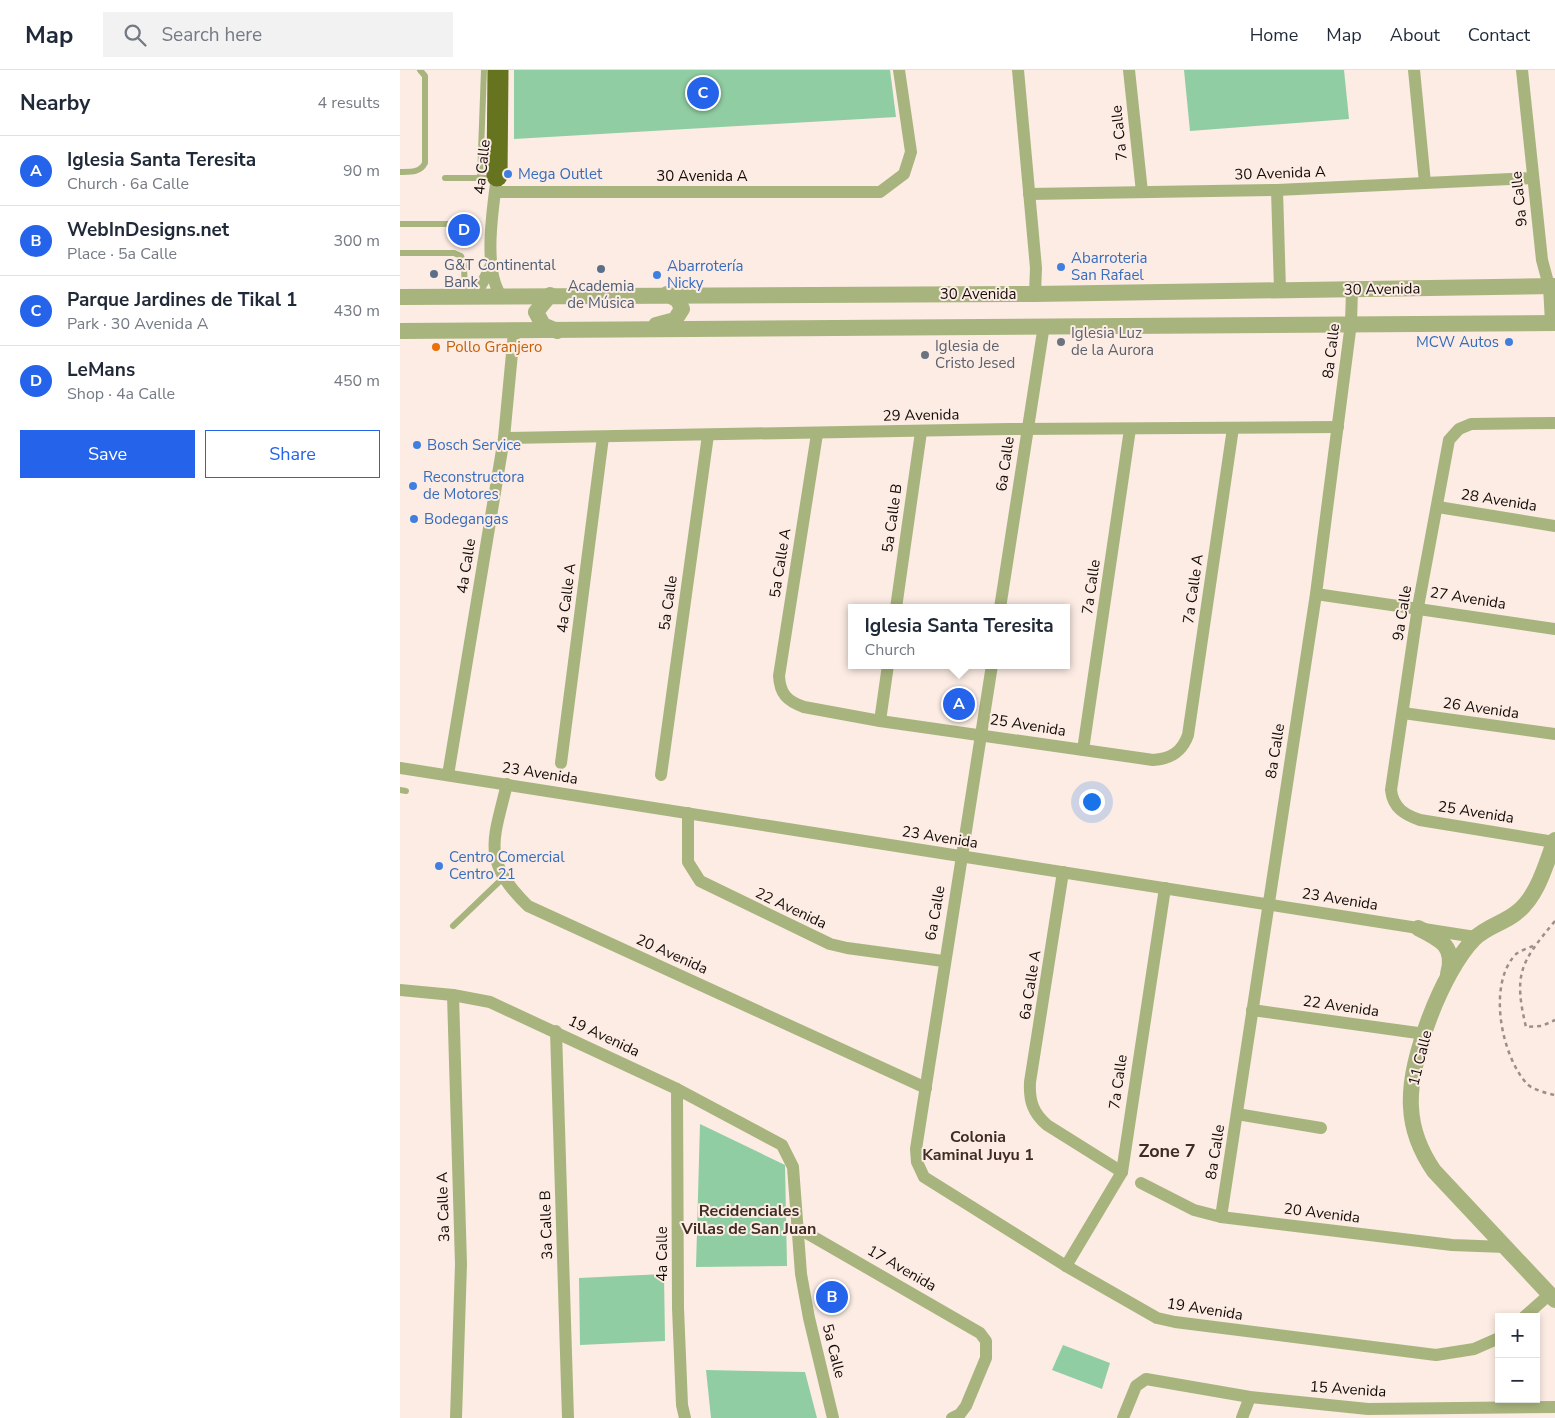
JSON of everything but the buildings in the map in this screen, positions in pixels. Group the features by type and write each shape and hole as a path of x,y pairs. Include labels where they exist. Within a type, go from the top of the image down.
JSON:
{"highway":[{"path":"491,174 490,120 494,81"}],"street":[{"name":"30 Avenida A","path":"491,174 880,192 904,174 911,152 899,70"},
{"path":"1018,70 1036,268 1034,294"},
{"name":"7a Calle","path":"1129,70 1142,192"},
{"path":"1414,70 1425,183"},
{"name":"9a Calle","path":"1522,70 1542,260 1552,286 1553,323"},
{"name":"4a Calle","path":"494,81 490,267 495,286 500,294 507,296"},
{"name":"30 Avenida A","path":"1029,194 1277,190 1533,178"},
{"path":"1277,190 1280,290"},
{"name":"4a Calle","path":"465,296 472,294 478,288 490,267"},
{"name":"30 Avenida","path":"400,296 1034,294 1552,286"},
{"name":"8a Calle","path":"1221,1217 1267,904 1316,594 1351,323 1352,290"},
{"path":"636,330 674,320 682,309 681,304 678,300 667,294"},
{"path":"550,295 536,312 543,326 557,331"},
{"name":"30 Avenida","path":"400,331 514,332 1044,325 1553,323"},
{"name":"6a Calle","path":"1001,604 1026,430 1044,325"},
{"name":"4a Calle","path":"448,775 504,438 514,332"},
{"name":"9a Calle","path":"1398,807 1391,790 1418,607 1438,507 1446,447 1451,436 1459,429 1472,424 1555,423"},
{"name":"29 Avenida","path":"504,438 1338,427"},
{"name":"7a Calle A","path":"1179,752 1186,742 1190,728 1233,428"},
{"name":"7a Calle","path":"1083,750 1130,429"},
{"name":"5a Calle B","path":"897,604 921,432"},
{"name":"5a Calle A","path":"784,697 780,687 779,676 817,434"},
{"name":"5a Calle","path":"661,775 708,435"},
{"name":"4a Calle A","path":"561,763 603,436"},
{"name":"28 Avenida","path":"1438,507 1555,526"},
{"name":"27 Avenida","path":"1316,594 1555,628"},
{"path":"880,721 887,669"},
{"name":"6a Calle","path":"918,1167 916,1148 991,669"},
{"name":"25 Avenida","path":"784,697 804,707 880,721 982,734 1153,760 1166,758 1179,752"},
{"name":"26 Avenida","path":"1403,714 1555,734"},
{"name":"23 Avenida","path":"400,768 688,812 962,858 1063,872 1475,937"},
{"name":"20 Avenida","path":"507,784 494,836 496,860 502,879 530,908 926,1088"},
{"name":"25 Avenida","path":"1398,807 1407,815 1420,820 1554,841"},
{"name":"22 Avenida","path":"688,812 688,862 703,884 830,944 944,961"},
{"name":"11 Calle","path":"1552,1297 1438,1175 1418,1142 1413,1122 1411,1096 1412,1083 1425,1034 1441,988 1448,974 1475,937 1518,912 1542,876 1554,841"},
{"name":"6a Calle A","path":"1063,872 1030,1082 1031,1102 1037,1116 1048,1125 1122,1172"},
{"name":"7a Calle","path":"1066,1266 1122,1172 1165,888"},
{"path":"1418,928 1435,936 1445,945 1450,959 1448,974"},
{"name":"19 Avenida","path":"400,990 454,995 490,1002 556,1031 677,1089 782,1145"},
{"name":"3a Calle A","path":"454,995 461,1264 456,1418"},
{"name":"22 Avenida","path":"1252,1010 1425,1034"},
{"name":"3a Calle B","path":"556,1031 568,1418"},
{"name":"4a Calle","path":"677,1089 678,1308 685,1418"},
{"path":"1237,1114 1321,1128"},
{"name":"5a Calle","path":"782,1145 793,1167 801,1274 833,1418"},
{"name":"19 Avenida","path":"918,1167 927,1181 1066,1266 1157,1318 1175,1322 1436,1355 1474,1349 1495,1340"},
{"name":"20 Avenida","path":"1141,1183 1194,1210 1221,1217 1452,1245 1505,1247"},
{"name":"17 Avenida","path":"798,1228 972,1327 986,1341 988,1349 986,1358 966,1406 960,1414 952,1418"},
{"path":"1530,1313 1552,1297"},
{"name":"15 Avenida","path":"1123,1418 1136,1386 1141,1380 1150,1379 1250,1397 1366,1413 1488,1413 1555,1407"},
{"path":"1242,1418 1250,1397"}],"lane":[{"path":"400,172 417,171 425,163 425,76 420,70"},
{"path":"445,178 491,174"},
{"path":"400,224 448,224"},
{"path":"400,253 454,253 461,256 464,264 465,296"},
{"path":"453,926 502,879"}],"path":[{"path":"1555,921 1533,946 1522,966 1520,982 1526,1027 1542,1026 1555,1020"},
{"path":"1533,946 1517,954 1503,975 1499,1004 1503,1029 1518,1071 1528,1085 1555,1095"}],"green space":[{"path":"514,70 890,70 896,117 514,139"},
{"path":"1184,70 1344,70 1349,119 1190,131"},
{"path":"700,1124 785,1165 787,1266 696,1267"},
{"path":"664,1274 665,1341 580,1345 579,1278"},
{"path":"1063,1345 1110,1363 1102,1389 1052,1370"},
{"path":"706,1370 805,1372 817,1418 711,1418"}],"place":[{"name":"Parque Jardines de Tikal 1","path":"703,93"},
{"name":"Mega Outlet","path":"508,174"},
{"name":"LeMans","path":"464,230"},
{"name":"Abarroteria San Rafael","path":"1061,267"},
{"name":"Academia de Música","path":"601,269"},
{"name":"G&T Continental Bank","path":"434,274"},
{"name":"Abarrotería Nicky","path":"657,275"},
{"name":"Iglesia Luz de la Aurora","path":"1061,342"},
{"name":"MCW Autos","path":"1509,342"},
{"name":"Pollo Granjero","path":"436,347"},
{"name":"Iglesia de Cristo Jesed","path":"925,355"},
{"name":"Bosch Service","path":"417,445"},
{"name":"Reconstructora de Motores","path":"413,486"},
{"name":"Bodegangas","path":"414,519"},
{"name":"Iglesia Santa Teresita","path":"959,704"},
{"name":"Centro Comercial Centro 21","path":"439,866"},
{"name":"WebInDesigns.net","path":"832,1297"}],"district":[{"name":"Colonia Kaminal Juyu 1","path":"978,1146"},
{"name":"Zone 7","path":"1167,1151"},
{"name":"Recidenciales Villas de San Juan","path":"749,1220"}]}
